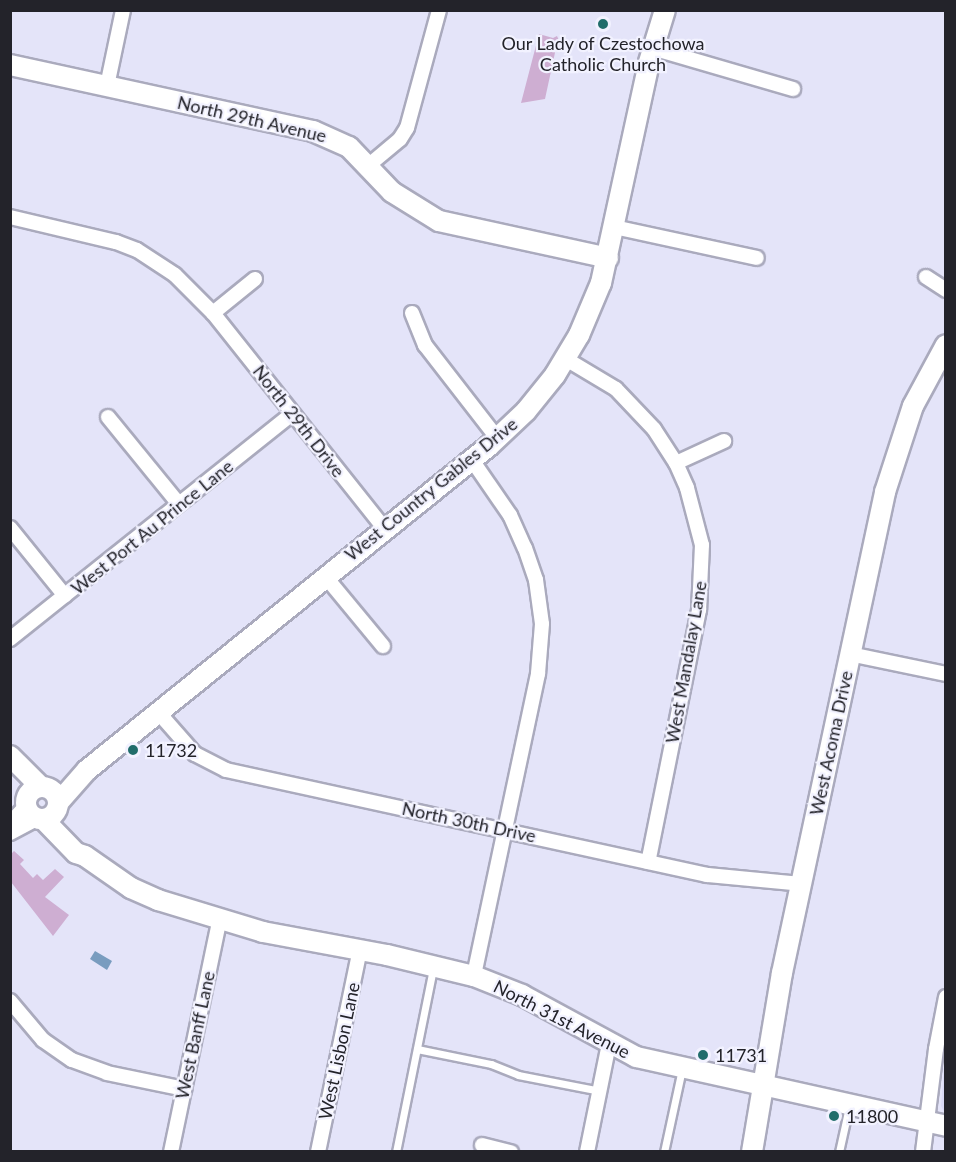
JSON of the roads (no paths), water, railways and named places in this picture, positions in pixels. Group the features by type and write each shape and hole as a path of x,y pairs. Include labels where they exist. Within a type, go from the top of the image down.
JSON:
{"street":[{"path":"107,86 123,10"},
{"path":"369,165 400,139 407,128 439,10"},
{"name":"West Country Gables Drive","path":"10,833 71,774 87,770 498,439 526,411 566,359 590,311 608,258 652,48 665,10"},
{"path":"652,48 792,89"},
{"name":"North 29th Avenue","path":"10,65 314,131 349,147 398,197 439,221 608,258"},
{"name":"North 29th Drive","path":"10,217 98,236 137,250 175,275 213,313 385,529"},
{"path":"614,227 757,258"},
{"path":"926,277 945,290"},
{"path":"213,313 255,279"},
{"path":"412,313 425,345 498,439"},
{"name":"West Acoma Drive","path":"752,1152 782,973 882,502 897,449 913,406 945,345"},
{"name":"West Mandalay Lane","path":"566,359 602,379 634,406 654,429 676,463 699,524 703,581 699,610 648,862"},
{"name":"West Port Au Prince Lane","path":"10,639 292,414"},
{"path":"108,417 179,504"},
{"path":"676,463 724,441"},
{"path":"472,460 510,515 521,540 536,580 542,624 538,674 474,976"},
{"path":"10,528 65,596"},
{"path":"326,576 383,646"},
{"path":"850,654 945,674"},
{"name":"North 30th Drive","path":"158,712 187,747 215,766 726,878 802,884"},
{"path":"10,756 42,803"},
{"path":"10,769 42,803"},
{"name":"West Country Gables Drive","path":"10,823 42,803"},
{"name":"North 31st Avenue","path":"42,803 63,842 76,853 85,856 131,888 158,900 263,932 434,965 474,976 522,995 636,1057 937,1124"},
{"name":"West Banff Lane","path":"171,1152 220,918"},
{"name":"West Lisbon Lane","path":"318,1152 360,950"},
{"path":"923,1152 937,1124 936,1048 945,997"},
{"path":"13,1010 58,1052 88,1067 184,1089"},
{"path":"587,1152 609,1044"},
{"path":"482,1145 511,1152"}],"lane":[{"path":"396,1152 434,965"},
{"path":"417,1049 491,1064 518,1075 600,1091"},
{"path":"664,1152 682,1068"},
{"path":"839,1152 849,1105"}],"place":[{"name":"Our Lady of Czestochowa Catholic Church","path":"603,24"},
{"name":"11732","path":"133,750"},
{"name":"11731","path":"703,1055"},
{"name":"11800","path":"834,1116"}]}
